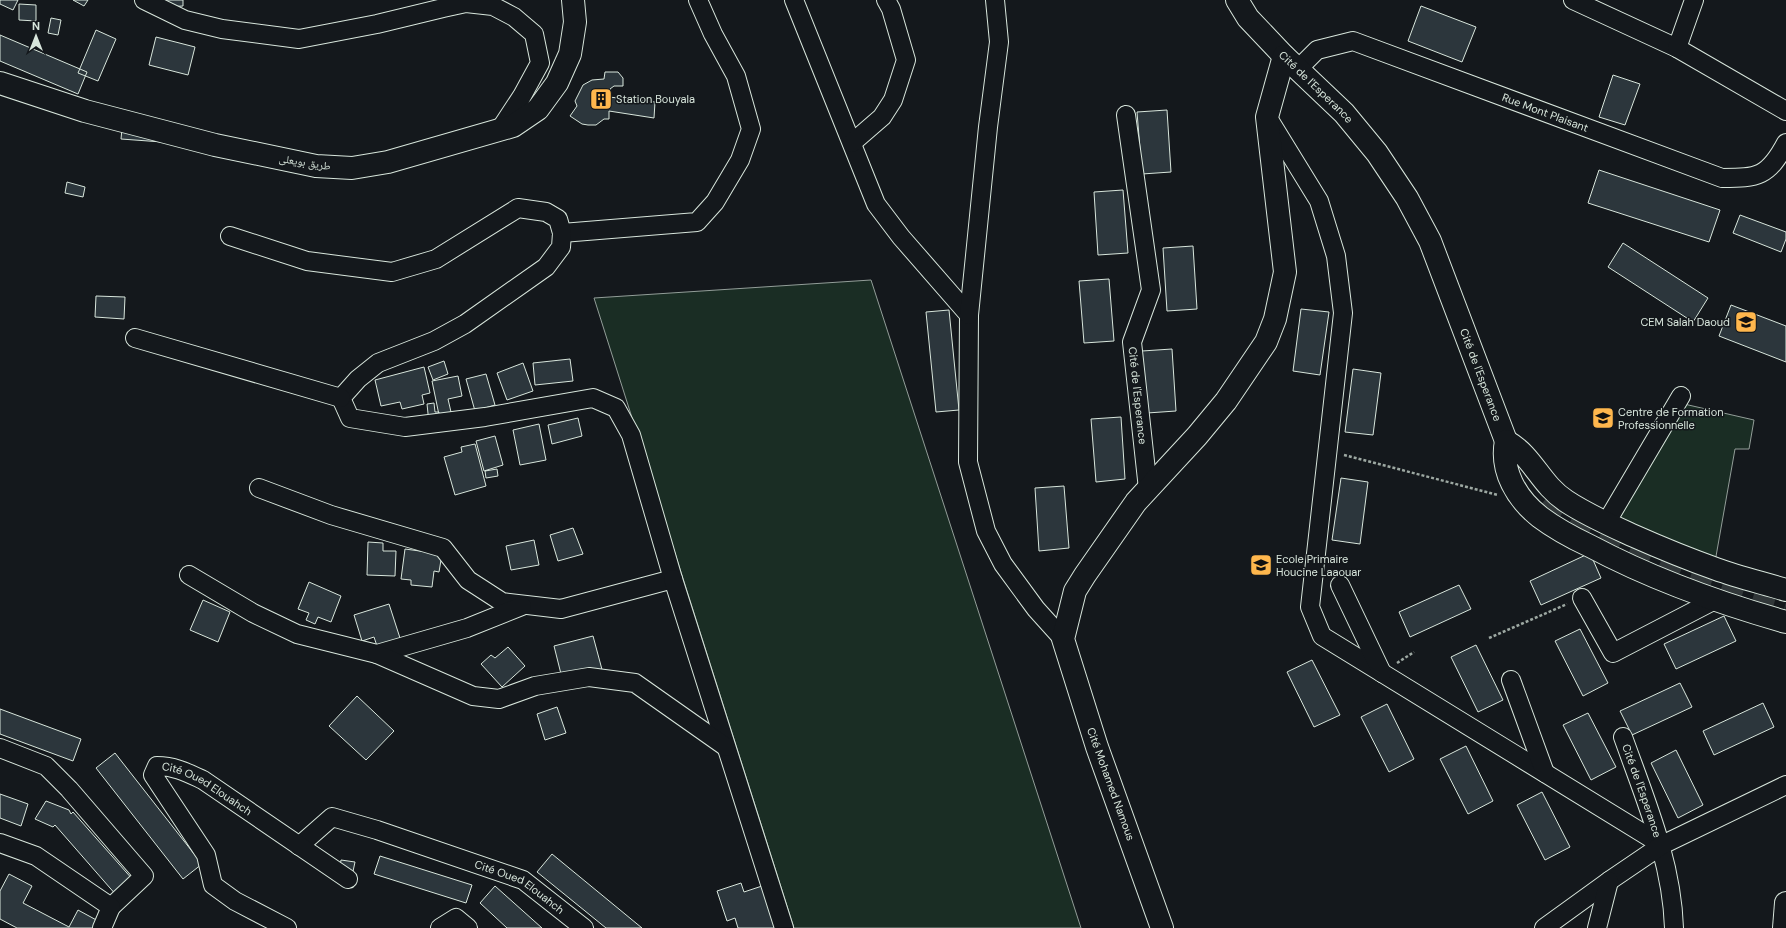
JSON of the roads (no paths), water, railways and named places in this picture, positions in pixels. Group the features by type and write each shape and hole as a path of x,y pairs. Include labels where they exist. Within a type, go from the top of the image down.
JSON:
{"main road":[{"name":"طريق بويعلى","path":"0,83 85,111 215,145 316,166 352,168 388,162 499,131 513,126 538,109 557,83 570,54 575,22 573,0"},
{"path":"1237,0 1248,18 1291,62"},
{"name":"Cité de l'Esperance","path":"1063,640 1075,591 1110,538 1136,502 1197,436 1226,401 1266,342 1275,319 1285,272 1267,117 1291,62 1344,113 1377,153 1407,198 1430,241 1506,442 1524,479 1544,501"},
{"path":"1786,590 1717,570 1657,546 1573,506 1551,490 1521,451 1506,442 1504,462 1510,481 1528,506 1540,517 1606,555 1688,590 1786,622"},
{"name":"Cité Mohamed Namous","path":"1063,640 1097,747 1162,928"},
{"path":"1784,928 1786,902"}],"street":[{"path":"144,0 185,20 222,29 299,39 377,24 460,4 492,6 514,17 534,34 540,63 522,96 499,131"},
{"path":"562,233 697,222 715,202 736,166 751,128 736,76 698,0"},
{"path":"794,0 876,204 901,237 969,315"},
{"path":"852,143 882,117 893,100 906,60 891,9 886,0"},
{"path":"995,0 999,42 988,127 969,315 968,462 986,531 1003,564 1036,608 1063,640"},
{"path":"1573,0 1677,48 1786,111"},
{"path":"1677,48 1694,0"},
{"name":"Rue Mont Plaisant","path":"1291,62 1317,50 1353,41 1722,178 1750,178 1772,167 1786,143"},
{"name":"Cité de l'Esperance","path":"1126,115 1151,290 1132,342 1148,489"},
{"path":"1267,117 1319,201 1336,256 1344,313 1310,607 1322,636 1662,845 1674,902 1674,928"},
{"path":"230,236 306,261 392,272 436,259 518,208 546,212 558,219 562,233 561,247 546,267 465,324 434,341 378,363 358,378 341,398"},
{"path":"135,338 341,398 350,418 404,427 485,416 593,398 616,408 631,435 673,579 784,928"},
{"path":"1606,523 1681,396"},
{"path":"259,488 331,515 443,548 468,580 502,602 561,609 673,579"},
{"path":"189,576 253,613 297,634 377,654 473,696 499,699 535,686 589,678 635,683 726,747"},
{"path":"1340,585 1382,672"},
{"path":"1582,598 1613,653 1717,599"},
{"path":"377,654 467,628 524,605"},
{"path":"1511,680 1545,773"},
{"name":"Cité de l'Esperance","path":"1623,737 1662,845"},
{"path":"0,748 46,766 69,789 144,876 112,908 102,928"},
{"name":"Cité Oued Elouahch","path":"287,928 235,901 214,885 206,855 153,775 157,766 167,766 182,770 203,780 348,879"},
{"path":"1544,928 1662,845 1786,785"},
{"name":"Cité Oued Elouahch","path":"299,846 332,817 377,830 523,880 584,928"},
{"path":"0,844 36,856 112,908"},
{"path":"1597,928 1609,881"},
{"path":"440,928 456,918 468,928"}],"tunnel":[{"path":"1544,501 1584,527 1647,558 1706,581 1786,606"}],"place":[{"name":"Station Bouyala","path":"601,99"},
{"name":"CEM Salah Daoud","path":"1746,322"},
{"name":"Centre de Formation Professionnelle","path":"1603,418"},
{"name":"Ecole Primaire Houcine Laaouar","path":"1261,565"}]}
